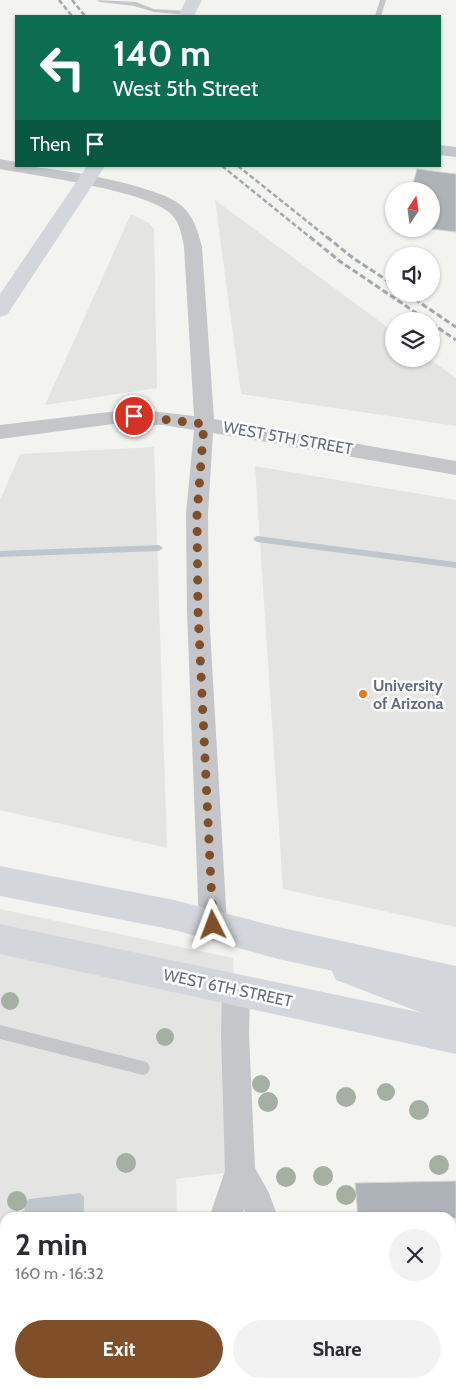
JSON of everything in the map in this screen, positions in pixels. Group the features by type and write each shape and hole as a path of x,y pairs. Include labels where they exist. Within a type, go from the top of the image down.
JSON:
{"main road":[{"path":"0,310 91,173"},
{"path":"0,881 213,925 278,942 456,982"},
{"name":"WEST 6TH STREET","path":"0,939 456,1037"},
{"path":"278,942 456,1010"}],"street":[{"path":"441,150 456,152"},
{"path":"0,164 15,165"},
{"path":"30,167 91,173 142,192 172,204 183,215 189,229 193,247 204,424 197,514 198,611 213,925"},
{"name":"WEST 5TH STREET","path":"0,432 134,416 204,424 456,468"},
{"path":"227,1212 240,1171 235,1035 236,990"},
{"path":"240,1171 260,1212"}],"lane":[{"path":"100,0 136,4 141,8 156,10 189,10"},
{"path":"378,15 383,0"},
{"path":"0,1032 143,1068"}],"shaded area":[{"path":"215,200 385,325 385,367 440,366 456,378 456,426 241,394"},
{"path":"131,214 149,223 154,229 157,388 45,405"},
{"path":"154,447 167,848 0,810 0,500 20,454"},
{"name":"University of Arizona","path":"255,466 456,500 456,927 283,889"},
{"path":"0,909 233,958 240,1171 176,1179 177,1212 0,1212"},
{"path":"80,1193 84,1197 84,1212 25,1212 24,1204 29,1199"}],"building":[{"path":"417,169 456,174 456,232 440,230 440,182 413,182"},
{"path":"456,1181 456,1212 357,1212 355,1183"}],"waterway":[{"path":"257,539 456,565"},
{"path":"0,554 159,548"}],"railway":[{"path":"59,0 71,15"},
{"path":"72,0 84,15"},
{"path":"223,167 311,238"},
{"path":"239,167 328,238"},
{"path":"310,237 341,262 415,312"},
{"path":"327,237 353,258 385,279"},
{"path":"419,302 456,327"},
{"path":"440,329 456,340"}],"place":[{"name":"University of Arizona","path":"363,694"}],"route":[{"path":"134,416 204,424 196,537 213,925"}]}
